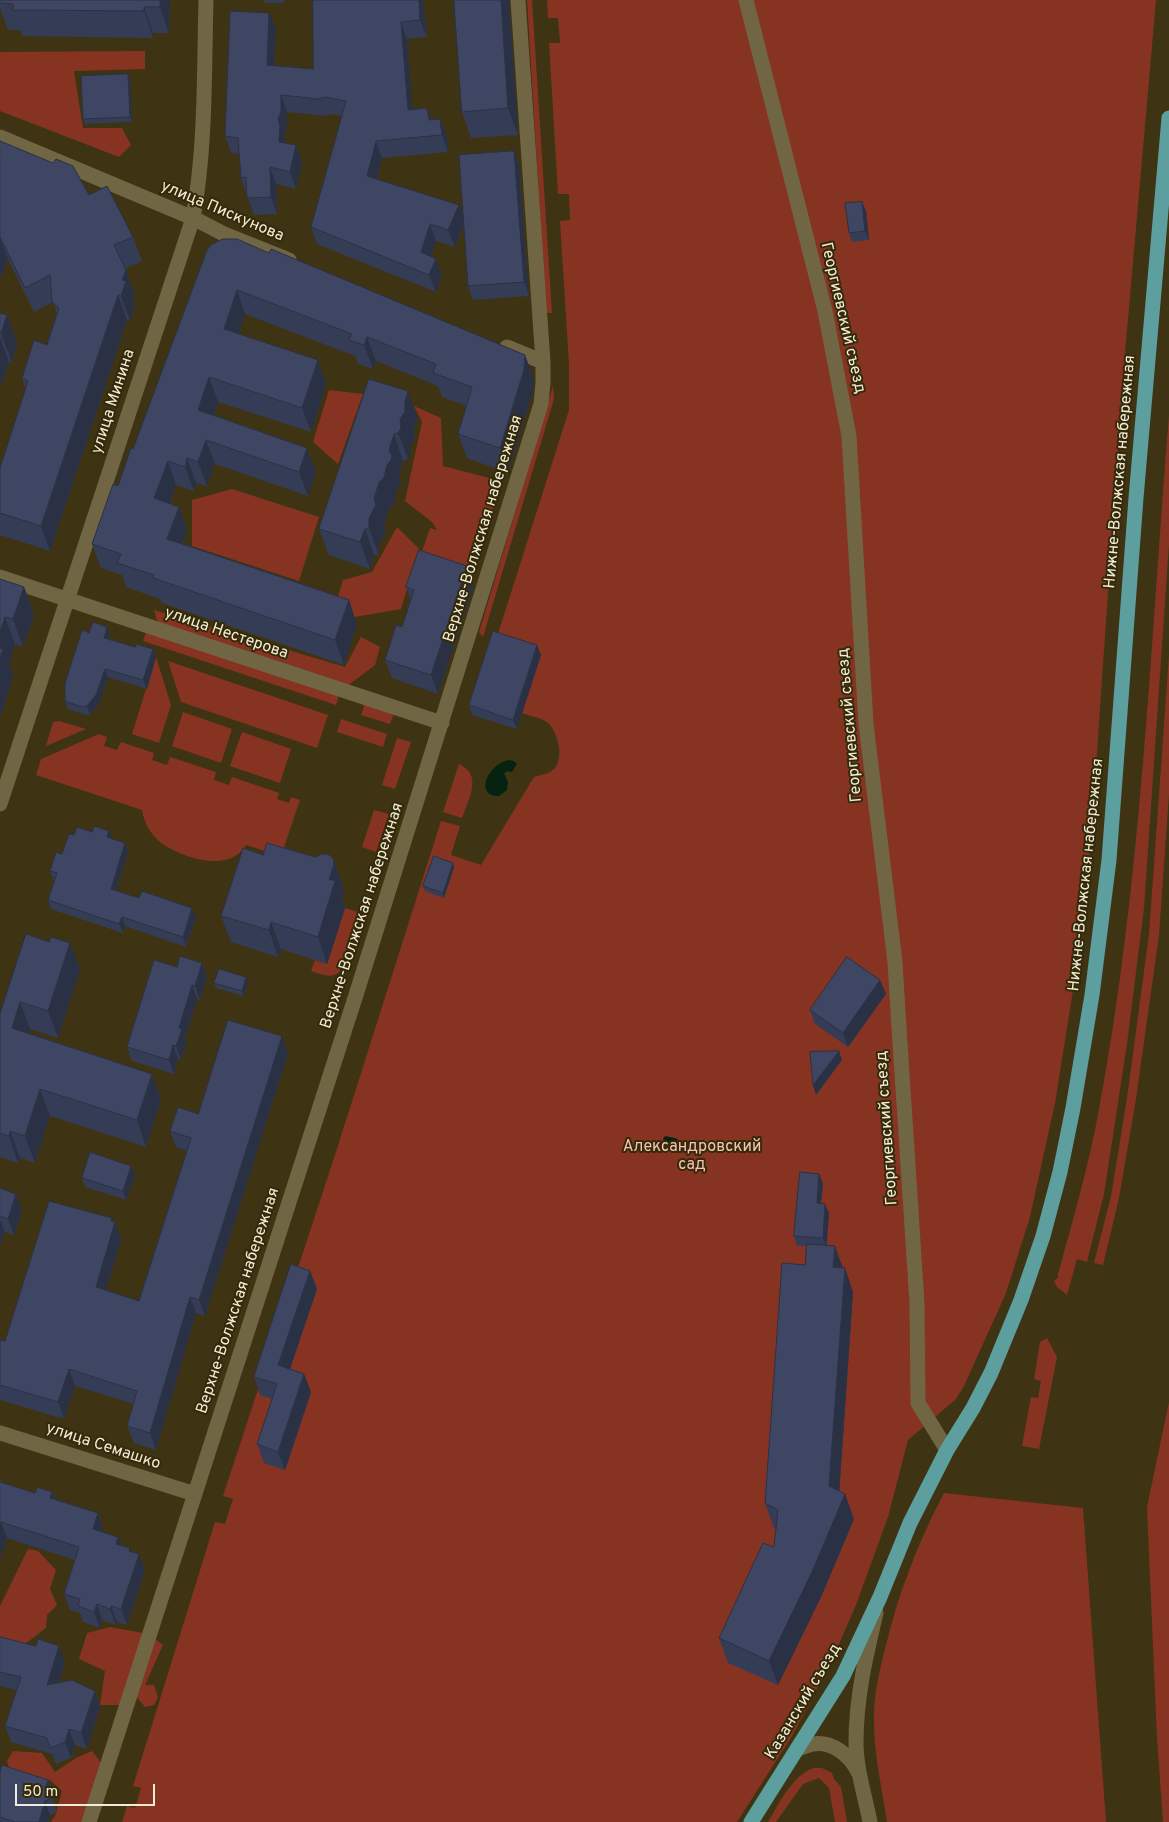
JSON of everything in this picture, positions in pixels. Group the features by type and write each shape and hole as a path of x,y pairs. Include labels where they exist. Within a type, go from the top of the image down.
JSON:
{"main road":[{"name":"Нижне-Волжская набережная","path":"880,1597 910,1523 947,1450 991,1374 1021,1300 1043,1236 1073,1108 1092,995 1109,860 1136,498 1169,118"},
{"name":"Казанский съезд","path":"751,1822 843,1676 880,1597"}],"street":[{"name":"улица Минина","path":"0,804 193,218 203,147 206,0"},
{"name":"Верхне-Волжская набережная","path":"89,1822 352,1007 541,404 544,383 543,362 518,0"},
{"name":"Георгиевский съезд","path":"746,0 825,311 849,436 866,724 894,962 898,1012 917,1303 918,1403 947,1450"},
{"name":"улица Пискунова","path":"0,137 193,218 224,234 306,267"},
{"path":"491,341 543,362"},
{"name":"улица Нестерова","path":"0,577 442,723"},
{"name":"улица Семашко","path":"0,1433 195,1494"},
{"path":"870,1822 856,1742 864,1664 880,1597"},
{"path":"797,1749 813,1744 826,1745 840,1750 855,1766 862,1780"}],"green space":[{"path":"527,0 532,0 552,313 546,313"},
{"name":"Александровский сад","path":"547,0 1156,0 1123,376 1092,824 1082,934 1055,1103 1030,1217 1006,1293 964,1386 956,1399 908,1440 888,1517 856,1605 832,1660 792,1736 737,1822 122,1822 127,1806 135,1808 141,1788 133,1786 215,1522 225,1524 233,1499 223,1496 335,1155 441,821 460,826 451,855 481,865 534,777 553,770 558,763 559,745 555,732 543,720 522,713 496,640 569,410 569,364 560,221 570,220 569,194 558,194 549,43 560,43 558,18 548,18"},
{"path":"145,51 145,69 74,71 83,128 122,128 131,145 119,157 0,111 0,52"},
{"path":"553,386 554,399 483,637 479,632"},
{"path":"329,390 363,394 338,464 313,442"},
{"path":"414,406 441,418 443,466 501,481 472,577 469,572 420,557 430,528 437,530 432,522 405,501 422,422"},
{"path":"1169,415 1169,544 1144,908 1127,1044 1104,1194 1087,1262 1077,1259 1067,1295 1057,1287 1054,1281 1058,1278 1095,1130 1114,1023 1135,850"},
{"path":"232,489 319,517 299,581 192,546 192,500"},
{"path":"397,527 419,549 401,609 355,617 334,610 343,580 372,572"},
{"path":"154,610 345,667 361,637 380,647 375,665 346,687 158,624"},
{"path":"147,630 339,695 336,705 143,641"},
{"path":"1169,655 1169,794 1159,935 1136,1099 1119,1198 1103,1265 1094,1263 1111,1196 1127,1098 1149,934"},
{"path":"156,657 171,705 159,743 132,734"},
{"path":"168,661 328,715 317,748 181,702"},
{"path":"365,703 394,713 390,724 361,715"},
{"path":"183,712 232,729 221,763 172,746"},
{"path":"341,719 387,734 383,747 337,732"},
{"path":"59,721 86,729 46,746 53,722"},
{"path":"242,732 291,749 280,783 230,766"},
{"path":"99,734 107,737 104,746 117,750 121,742 154,753 152,760 167,765 170,757 216,772 214,780 229,785 232,777 279,793 277,799 289,803 291,797 300,800 281,856 246,845 238,854 221,861 201,860 181,854 156,839 147,825 142,810 36,775 41,759"},
{"path":"397,738 411,742 395,789 382,785"},
{"path":"459,764 471,774 472,781 472,788 462,818 443,812"},
{"path":"374,810 389,814 376,852 362,847"},
{"path":"345,908 358,912 340,971 330,976 311,971 315,960 327,964"},
{"path":"1047,1338 1057,1357 1039,1449 1022,1446 1031,1397 1038,1398 1041,1381 1034,1379 1040,1342"},
{"path":"1169,1402 1169,1822 1163,1822 1157,1738 1147,1507"},
{"path":"944,1493 1083,1508 1106,1822 887,1822 875,1743 874,1708 877,1684 889,1632 902,1591 925,1532"},
{"path":"28,1549 38,1551 56,1570 50,1589 57,1605 47,1615 46,1628 25,1644 0,1641 0,1606"},
{"path":"110,1627 148,1634 163,1645 145,1685 154,1685 158,1697 154,1705 145,1707 135,1695 122,1705 100,1705 105,1671 79,1659 87,1633"},
{"path":"13,1751 42,1753 55,1772 76,1758 92,1751 103,1765 91,1822 51,1822 55,1816 62,1791 50,1780 23,1782 12,1779 7,1761"},
{"path":"814,1768 822,1768 832,1773 834,1779 841,1787 847,1822 835,1822 829,1788 819,1778 803,1784 776,1822 768,1822 793,1783"}],"shaded area":[{"path":"509,760 517,764 512,772 504,773 508,782 507,790 499,796 491,795 485,786 486,780 495,767"}],"building":[{"path":"0,0 160,0 160,7 144,7 144,11 13,10 13,4 0,3"},
{"path":"313,0 419,0 420,20 401,22 408,110 427,108 429,120 440,119 442,135 376,141 367,176 459,205 448,230 430,224 421,252 436,259 429,275 311,227 346,101 325,97 319,99 281,95 281,112 278,119 280,126 279,142 296,145 290,172 270,167 271,197 247,198 246,177 241,178 238,138 225,136 230,11 269,13 267,65 313,69"},
{"path":"454,0 501,0 508,108 462,112"},
{"path":"128,74 130,117 83,119 81,76"},
{"path":"0,141 53,163 56,159 73,166 89,195 107,186 133,237 114,245 126,270 122,280 126,281 121,296 118,295 41,526 0,513 0,468 28,381 22,378 34,340 47,345 59,308 52,302 50,275 25,288 0,237"},
{"path":"514,151 524,282 468,286 459,155"},
{"path":"862,202 865,231 849,233 845,203"},
{"path":"223,239 237,239 269,253 271,249 525,355 524,370 500,448 458,434 472,387 433,373 436,364 367,337 364,345 349,340 352,334 237,290 224,329 318,360 302,408 209,377 198,410 307,448 299,472 206,440 198,462 187,458 185,467 168,461 154,498 179,507 167,539 349,600 335,640 153,578 154,575 117,563 121,554 92,544 113,484 118,486 131,448 133,449 207,250 211,245"},
{"path":"0,313 7,315 1,333 0,333"},
{"path":"369,379 408,391 405,412 400,419 401,428 398,433 394,434 389,450 392,456 391,460 387,465 384,478 379,482 374,498 376,505 369,518 369,528 365,529 360,542 319,529"},
{"path":"419,550 467,566 431,675 385,660 396,625 402,627 414,590 406,587"},
{"path":"0,579 24,587 13,619 5,617 0,632"},
{"path":"93,622 107,627 104,638 135,647 136,644 153,649 143,680 105,669 96,695 87,706 82,707 65,701 65,683 82,630 89,633"},
{"path":"493,631 537,645 513,720 469,705"},
{"path":"0,648 3,649 0,659"},
{"path":"94,826 109,831 107,837 125,843 111,889 139,898 142,891 192,908 183,937 122,917 119,924 48,900 57,873 50,871 56,852 62,854 69,834 74,835 77,827 92,832"},
{"path":"267,843 315,857 328,854 333,858 334,865 329,879 335,881 318,937 271,922 269,930 221,916 243,848 263,855"},
{"path":"434,856 453,863 443,893 423,886"},
{"path":"26,934 49,942 51,937 70,943 48,1011 20,1002 12,1028 152,1074 137,1120 40,1089 25,1136 10,1131 9,1136 0,1133 0,1014"},
{"path":"180,956 202,963 195,986 192,985 179,1028 182,1029 176,1046 173,1045 169,1060 127,1047 154,960 177,967"},
{"path":"847,957 880,980 843,1033 810,1010"},
{"path":"219,969 246,977 242,991 214,983"},
{"path":"228,1020 282,1036 199,1300 190,1297 150,1433 127,1426 137,1391 69,1369 58,1402 0,1385 0,1340 5,1341 49,1201 112,1218 111,1221 115,1222 96,1287 139,1301 191,1138 170,1131 178,1107 198,1114"},
{"path":"839,1051 813,1085 810,1052"},
{"path":"90,1152 131,1166 123,1191 82,1178"},
{"path":"800,1172 819,1174 817,1203 825,1204 823,1238 794,1236"},
{"path":"0,1188 16,1194 8,1219 0,1216"},
{"path":"807,1244 835,1246 833,1267 845,1268 829,1486 845,1494 812,1572 769,1661 719,1638 763,1543 774,1547 778,1510 765,1503 782,1263 805,1265"},
{"path":"291,1264 310,1271 278,1365 304,1374 278,1452 257,1444 277,1384 254,1377"},
{"path":"0,1482 35,1493 37,1487 52,1492 50,1498 98,1513 93,1529 118,1537 116,1544 130,1548 129,1551 139,1554 121,1609 111,1606 110,1609 97,1604 94,1612 78,1606 80,1599 64,1594 79,1547 1,1522 0,1526"},
{"path":"0,1637 36,1646 38,1639 59,1646 47,1685 72,1680 95,1691 81,1733 69,1729 65,1742 50,1748 47,1738 5,1726 21,1677 0,1672"},
{"path":"2,1765 48,1780 46,1787 52,1798 45,1801 39,1822 15,1822 0,1817 0,1772"}],"waterway":[{"path":"666,1139 675,1141"}]}
